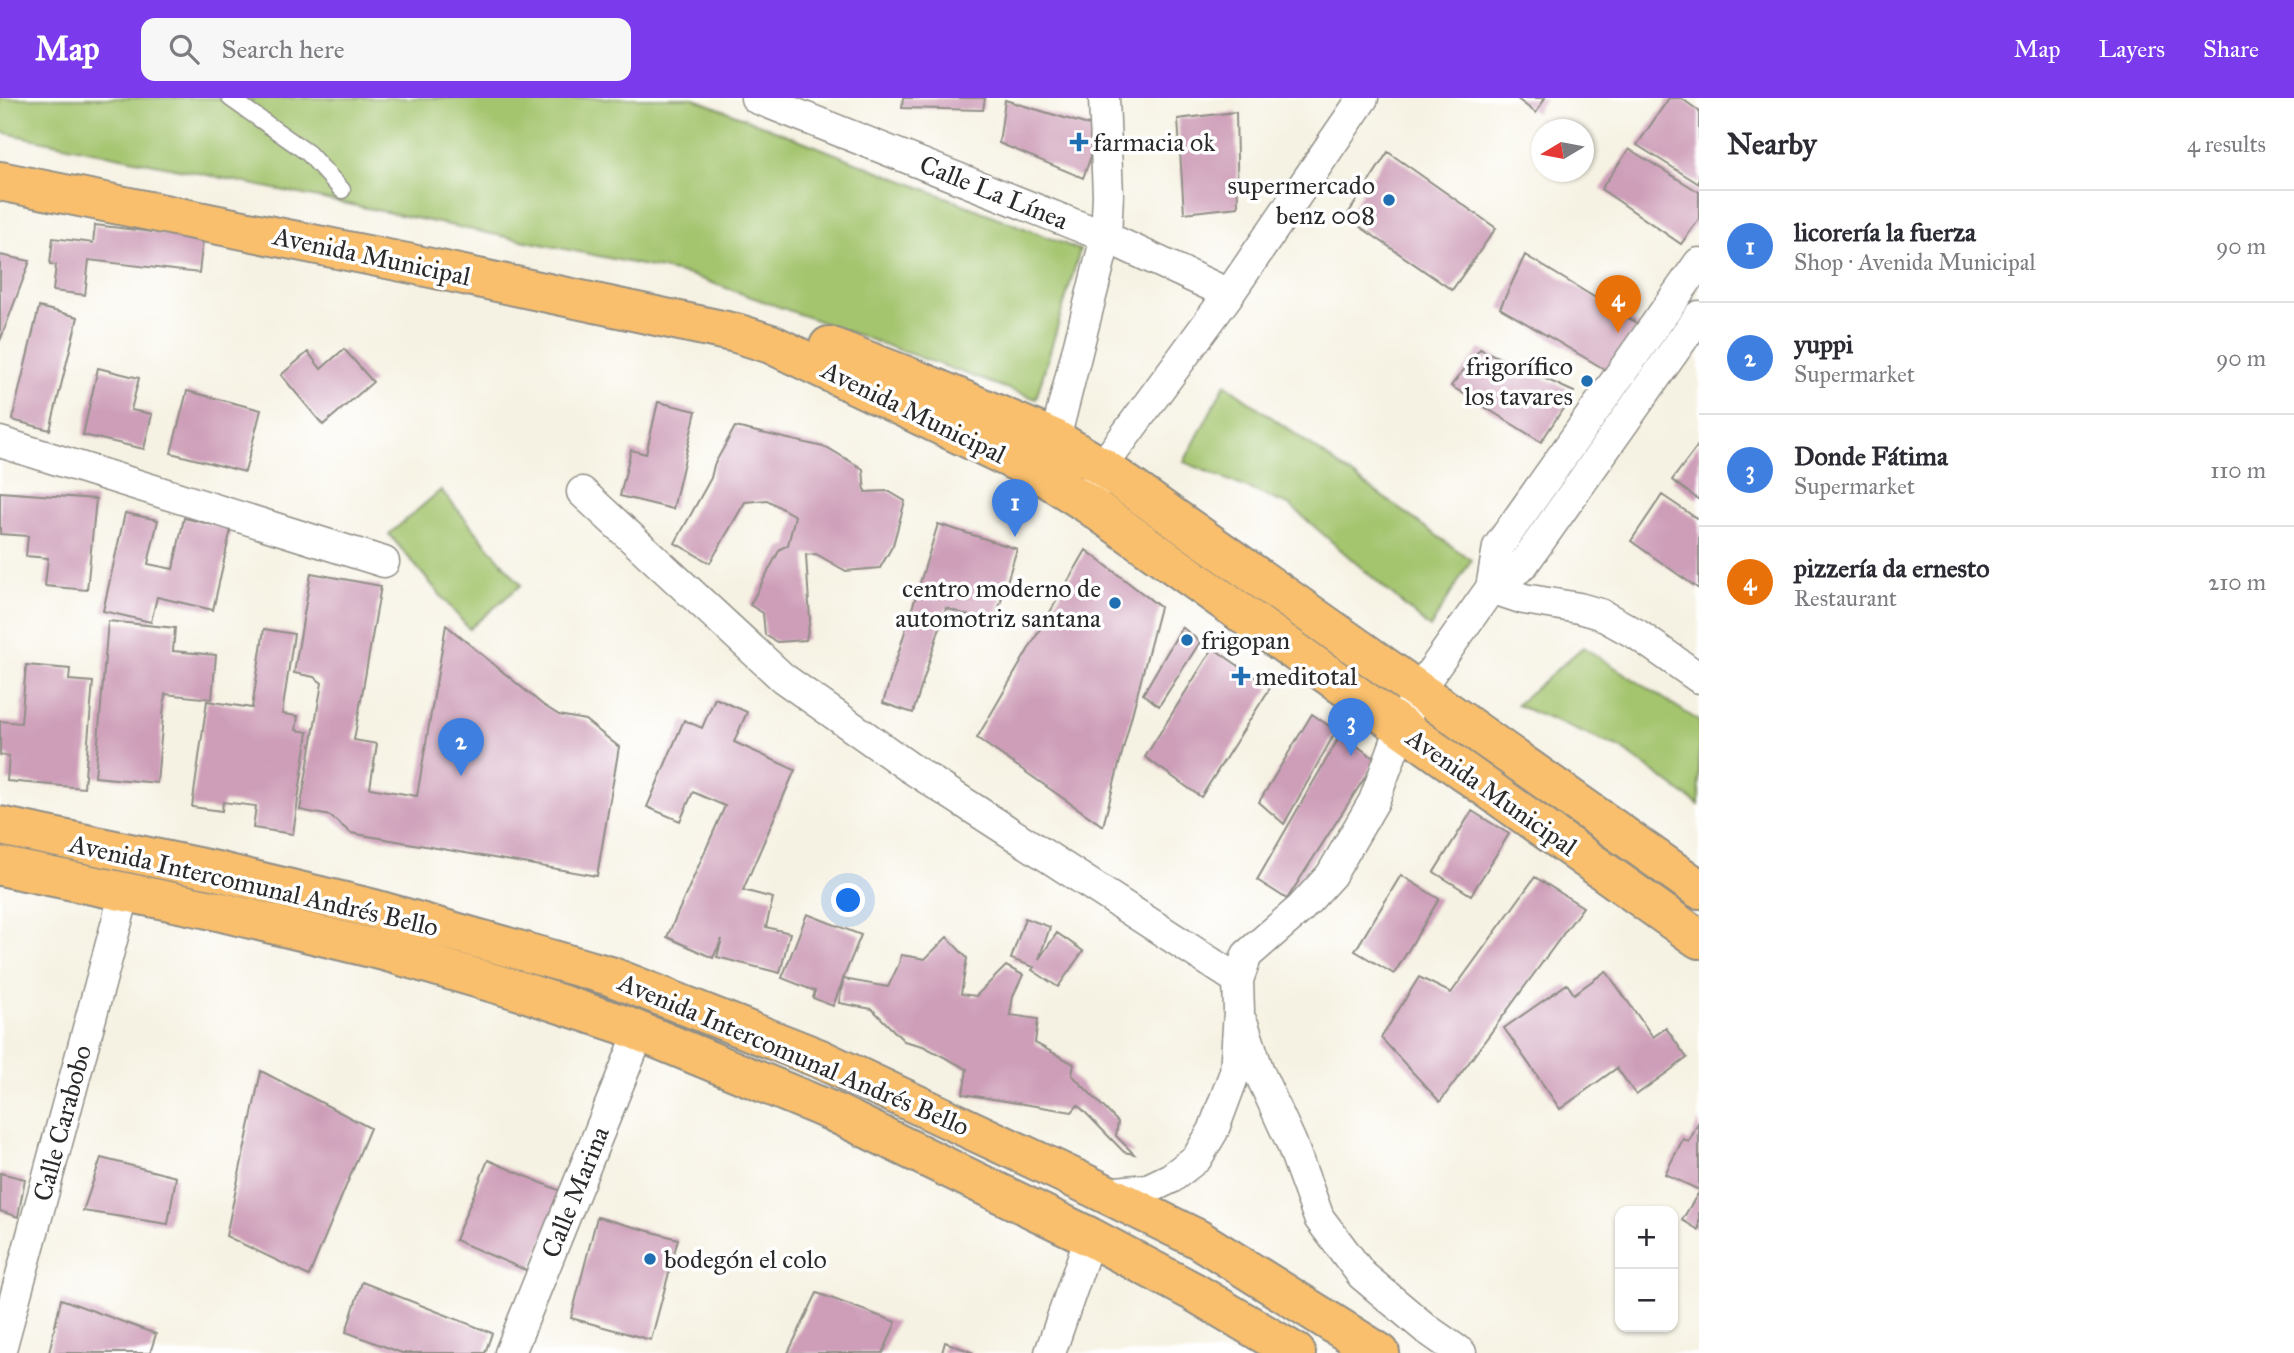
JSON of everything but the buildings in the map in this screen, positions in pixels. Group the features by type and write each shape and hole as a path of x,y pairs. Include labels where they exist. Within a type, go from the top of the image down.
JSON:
{"highway":[{"name":"Avenida Municipal","path":"0,161 422,248 588,290"},
{"name":"Avenida Municipal","path":"0,181 588,290 728,309 917,380 1047,456 1102,467 1699,889"},
{"name":"Avenida Municipal","path":"1047,456 1088,504 1699,939"},
{"name":"Avenida Intercomunal Andrés Bello","path":"0,826 212,870 374,909 610,976 818,1058 1105,1193 1198,1239 1380,1353"},
{"name":"Avenida Intercomunal Andrés Bello","path":"0,866 222,912 384,951 524,992 640,1031 831,1111 1090,1237 1194,1292 1296,1353"}],"street":[{"name":"Calle La Línea","path":"756,98 1107,237 1229,294"},
{"path":"1047,456 1107,237 1104,98"},
{"path":"1088,504 1102,467 1229,294 1363,98"},
{"path":"1491,588 1499,547 1699,263"},
{"path":"1105,1193 1148,1189 1171,1178 1197,1158 1213,1131 1235,1072 1238,980 1247,955 1300,909 1332,876 1374,801 1401,727 1418,691 1491,588 1522,566 1699,316"},
{"path":"0,442 384,562"},
{"path":"582,492 783,678 909,767 1238,980"},
{"path":"1491,588 1524,599 1600,614 1638,635 1699,678"},
{"name":"Calle Carabobo","path":"0,1353 125,892"},
{"path":"1239,1012 1259,1072 1291,1142 1319,1218 1362,1275 1425,1328 1461,1353"},
{"name":"Calle Marina","path":"510,1353 640,1031"},
{"path":"1050,1353 1090,1237"}],"lane":[{"path":"230,98 308,153 342,190"}],"green space":[{"path":"0,98 693,98 1080,250 1036,399 690,275 0,132"},
{"path":"1225,384 1471,560 1430,628 1291,506 1184,462"},
{"path":"441,490 521,585 469,629 389,534"},
{"path":"1583,647 1699,721 1699,805 1622,749 1516,705"}],"place":[{"name":"farmacia ok","path":"1079,142"},
{"name":"supermercado benz 008","path":"1389,200"},
{"name":"pizzería da ernesto","path":"1618,333"},
{"name":"frigorífico los tavares","path":"1587,381"},
{"name":"licorería la fuerza","path":"1015,537"},
{"name":"centro moderno de automotriz santana","path":"1115,603"},
{"name":"frigopan","path":"1187,640"},
{"name":"meditotal","path":"1241,676"},
{"name":"Donde Fátima","path":"1351,756"},
{"name":"yuppi","path":"461,776"},
{"name":"bodegón el colo","path":"650,1259"}]}
